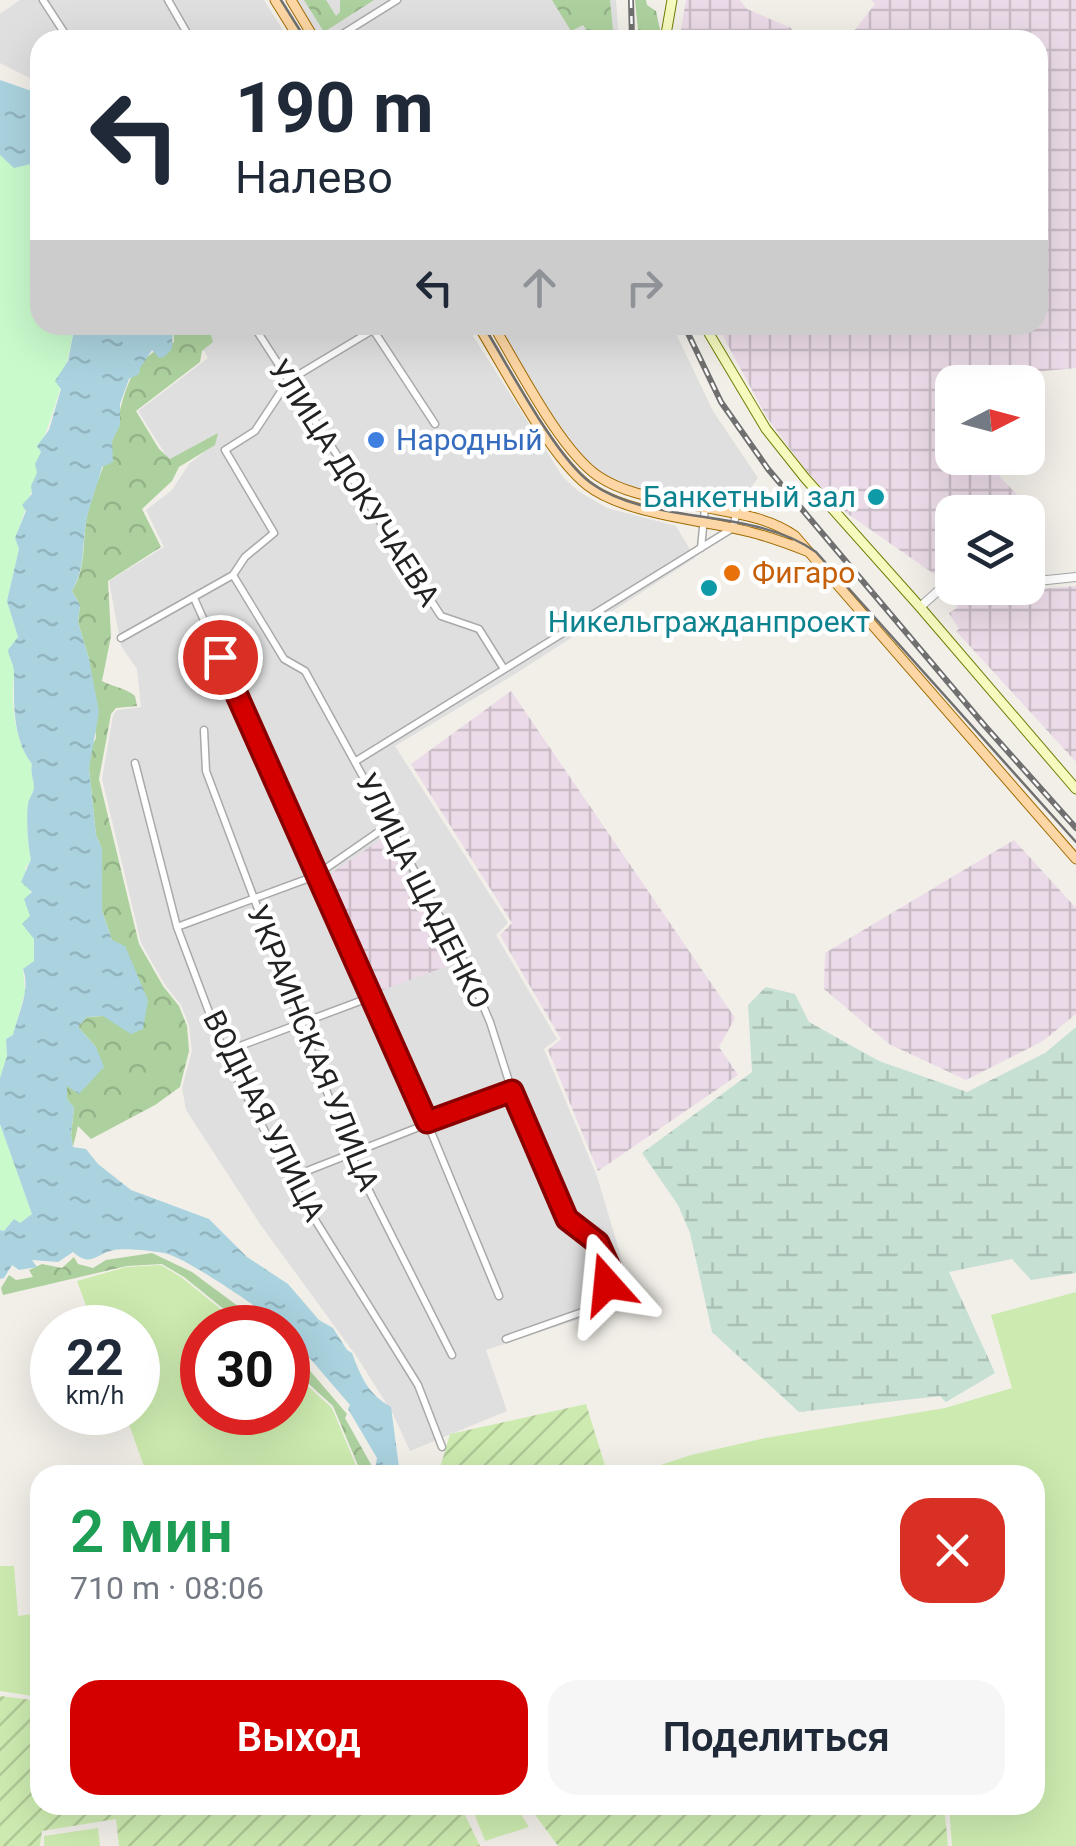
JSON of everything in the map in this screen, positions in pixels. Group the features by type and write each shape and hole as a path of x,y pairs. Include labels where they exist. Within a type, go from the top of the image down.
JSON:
{"main road":[{"path":"276,0 293,28"},
{"path":"291,0 310,30"},
{"path":"667,30 672,0"},
{"path":"484,335 546,435 588,486 614,500 734,528 811,552"},
{"path":"498,335 557,428 583,464 599,477 616,486 785,528 811,552 1076,858"},
{"path":"710,335 766,428 805,478 1076,789"}],"street":[{"path":"43,0 62,30"},
{"path":"168,0 186,30"},
{"path":"348,30 397,0"},
{"path":"293,28 304,21"},
{"name":"УЛИЦА ДОКУЧАЕВА","path":"259,335 441,616 479,629 504,670"},
{"path":"121,638 233,575 245,556 274,533 225,450 255,431 288,381 362,335"},
{"path":"380,335 436,424"},
{"path":"512,380 522,373"},
{"path":"546,435 557,428"},
{"path":"678,516 686,504"},
{"path":"686,504 690,518"},
{"path":"700,549 705,508"},
{"path":"356,761 734,528 736,514"},
{"path":"749,532 752,517"},
{"name":"УЛИЦА ЩАДЕНКО","path":"233,575 284,659 305,671 356,761 387,826 464,961 490,1022 512,1091 567,1219 598,1243 609,1267 606,1304 506,1339"},
{"path":"1045,580 1076,577"},
{"path":"920,606 935,593"},
{"path":"194,598 427,1122 500,1296"},
{"name":"УКРАИНСКАЯ УЛИЦА","path":"204,730 206,771 350,1153 452,1354"},
{"name":"ВОДНАЯ УЛИЦА","path":"135,763 177,928 224,1052 289,1178 418,1385 442,1447"},
{"path":"177,928 315,876 387,826"},
{"path":"224,1052 372,997"},
{"path":"289,1178 512,1091"}],"shaded area":[{"path":"20,0 264,0 283,30 30,30 30,78 0,63 0,14"},
{"path":"294,0 616,0 618,30 313,30"},
{"path":"686,0 740,0 747,9 792,30 681,30"},
{"path":"871,0 1076,0 1076,368 1045,371 1045,365 935,365 935,475 1000,475 1017,495 935,495 935,575 838,507 766,416 722,335 1048,335 1048,30 855,30 875,4"},
{"path":"203,335 472,335 563,477 607,508 676,526 695,558 395,746 508,923 496,935 557,1039 544,1049 597,1176 627,1277 604,1311 486,1350 507,1411 410,1451 393,1414 357,1357 260,1224 186,1110 182,1088 192,1051 189,1025 181,1005 141,943 102,779 113,715 117,710 141,707 137,669 121,646 109,581 164,547 146,510 172,490 189,464 212,446 169,460 138,411 208,358 202,347"},
{"path":"501,335 677,335 713,411 758,478 733,511 632,489 600,475 567,440"},
{"path":"1076,586 1076,762 956,631 959,629 949,613 957,605 1045,605 1045,588"},
{"path":"511,691 735,1018 719,1047 738,1075 598,1171 548,1050 561,1039 500,935 512,923 411,764"},
{"path":"389,834 461,961 380,991 321,880"},
{"path":"1014,840 1076,908 1076,1014 1043,1041 966,1080 889,1044 824,989 825,953"}],"green space":[{"path":"304,0 326,0 336,16 340,0 374,0 327,30 323,30"},
{"path":"552,0 610,0 613,30 586,30 583,25 570,30"},
{"path":"635,0 646,0 656,11 660,30 638,30"},
{"path":"0,155 14,167 30,164 30,335 73,335 42,443 38,471 15,538 19,549 7,601 18,637 10,659 15,667 15,718 21,743 32,764 34,785 27,809 31,859 25,869 34,961 23,969 25,992 13,1035 6,1039 7,1056 0,1078"},
{"path":"174,335 211,335 213,342 202,351 200,362 136,411 159,449 170,459 218,433 215,445 179,467 172,481 142,509 161,547 108,581 111,636 102,681 131,693 137,706 116,708 111,714 99,779 139,944 179,1006 187,1026 189,1051 180,1087 91,1139 78,1126 73,1147 74,1108 67,1099 66,1085 88,1081 96,1047 78,1027 87,1017 103,1016 112,940 102,911 102,849 96,835 89,768 96,738 89,659 78,622 80,605 72,591 82,564 89,507 129,382 145,359 174,342"},
{"path":"766,987 795,994 809,1022 879,1061 967,1092 1045,1053 1076,1027 1076,1273 1031,1280 1012,1259 949,1272 995,1373 946,1402 940,1396 799,1412 712,1332 690,1233 678,1205 642,1153 752,1072 748,1005"},
{"path":"0,1124 32,1214 20,1223 14,1219 4,1231 0,1230"},
{"path":"152,1253 192,1272 236,1305 219,1305 162,1264 127,1266 3,1295 1,1288 9,1275 16,1280 33,1277 29,1270 42,1264 62,1268 74,1257 78,1264 93,1268 106,1260"},
{"path":"161,1265 216,1305 180,1305 180,1435 310,1435 310,1388 332,1408 356,1465 143,1465 133,1435 160,1435 160,1305 86,1305 77,1281 126,1267"},
{"path":"1076,1292 1076,1846 952,1846 950,1815 1045,1815 1045,1465 660,1465 765,1438 945,1408 1012,1388 991,1315"},
{"path":"310,1371 347,1414 345,1418 371,1465 358,1465 333,1406 310,1385"},
{"path":"586,1404 605,1465 441,1465 450,1434"},
{"path":"0,1566 14,1566 18,1616 30,1614 30,1696 0,1691"},
{"path":"0,1696 30,1700 30,1815 465,1815 480,1846 119,1846 116,1819 42,1831 40,1846 0,1846"},
{"path":"475,1815 521,1815 529,1827 485,1841"},
{"path":"535,1815 945,1815 948,1846 558,1846"},
{"path":"98,1828 100,1846 44,1846 44,1836"}],"water":[{"path":"0,80 30,90 30,164 14,168 0,155"},
{"path":"73,335 173,335 172,349 159,358 152,350 139,374 129,379 120,404 120,425 112,441 113,462 102,467 88,513 80,572 72,591 80,605 78,622 99,712 89,768 96,835 102,849 102,911 112,940 125,946 148,1000 143,1029 131,1034 103,1016 87,1017 78,1027 96,1047 104,1067 79,1094 67,1086 67,1099 74,1108 73,1147 86,1149 98,1164 131,1190 209,1219 247,1257 288,1284 306,1305 253,1305 176,1257 133,1250 119,1249 89,1259 73,1252 58,1262 32,1260 37,1267 19,1270 12,1265 0,1279 0,1230 4,1231 14,1219 20,1223 32,1214 0,1124 0,1078 7,1056 6,1039 13,1035 23,1002 23,969 34,961 34,939 22,924 30,916 24,899 32,892 21,882 31,859 27,809 34,785 32,764 21,743 16,720 14,669 8,650 18,637 7,601 19,549 15,538 26,511 22,505 32,494 37,473 35,464 41,452 37,446 49,430 61,389 55,381 68,361"},
{"path":"310,1310 333,1328 352,1353 371,1391 391,1407 399,1465 376,1465 377,1458 348,1409 350,1405 310,1359"}],"tram line":[{"path":"281,0 300,30"},
{"path":"489,335 562,453 591,483 642,506 763,528 816,552 1076,842"}],"railway":[{"path":"631,0 632,30"},
{"path":"689,335 721,402 768,469 1076,828"}],"place":[{"name":"Народный","path":"376,440"},
{"name":"Банкетный зал","path":"876,497"},
{"name":"Фигаро","path":"732,573"},
{"name":"Никельгражданпроект","path":"709,588"}],"route":[{"path":"220,657 427,1122 512,1091 567,1219 598,1243 609,1267 607,1284"}]}
